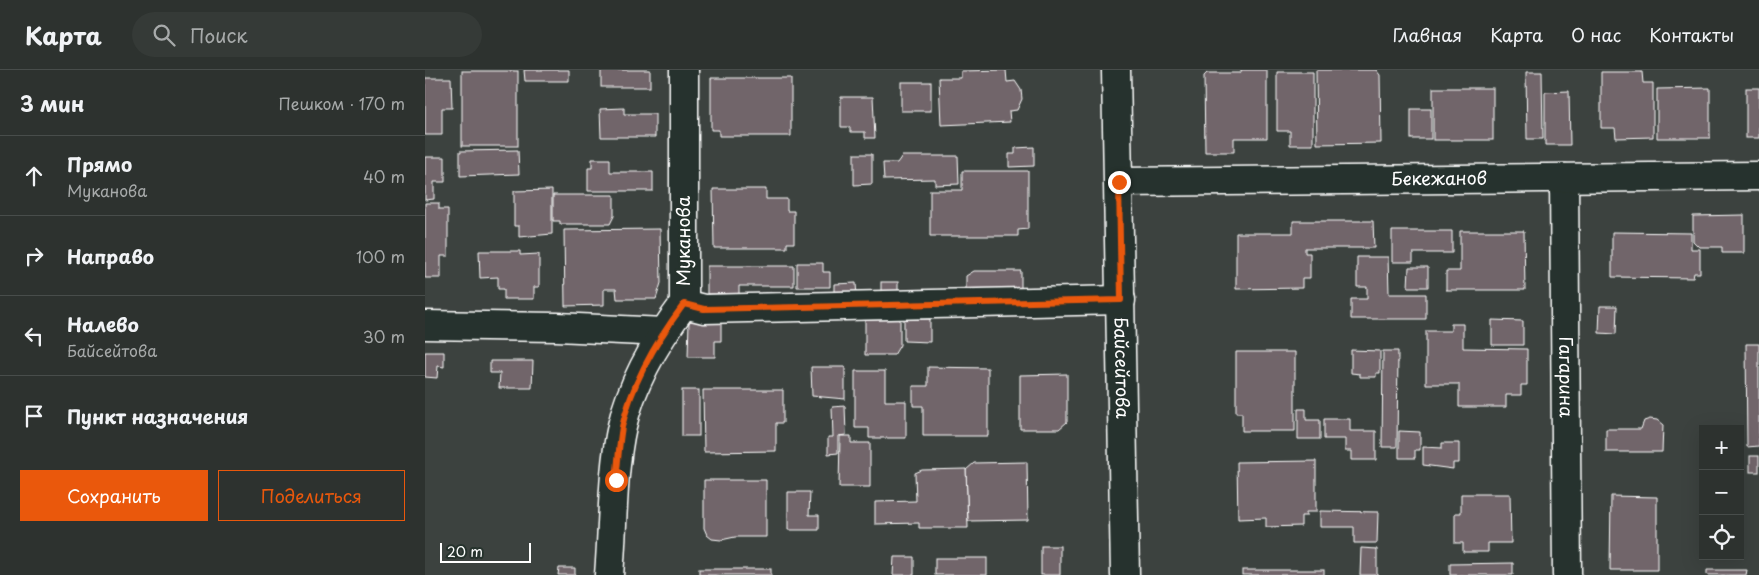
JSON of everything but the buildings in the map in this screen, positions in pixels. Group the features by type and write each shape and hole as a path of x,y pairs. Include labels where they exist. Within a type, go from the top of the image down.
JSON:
{"street":[{"name":"Муканова","path":"609,575 622,426 637,384 663,332 684,304 684,70"},
{"name":"Байсейтова","path":"1116,70 1125,575"},
{"name":"Бекежанов","path":"1119,182 1759,176"},
{"name":"Гагарина","path":"1564,178 1567,575"},
{"path":"684,304 704,309 1121,300"},
{"path":"425,325 557,327 663,332"}],"route":[{"path":"616,480 622,426 637,384 663,332 684,304 704,309 1121,300 1119,182"}]}
